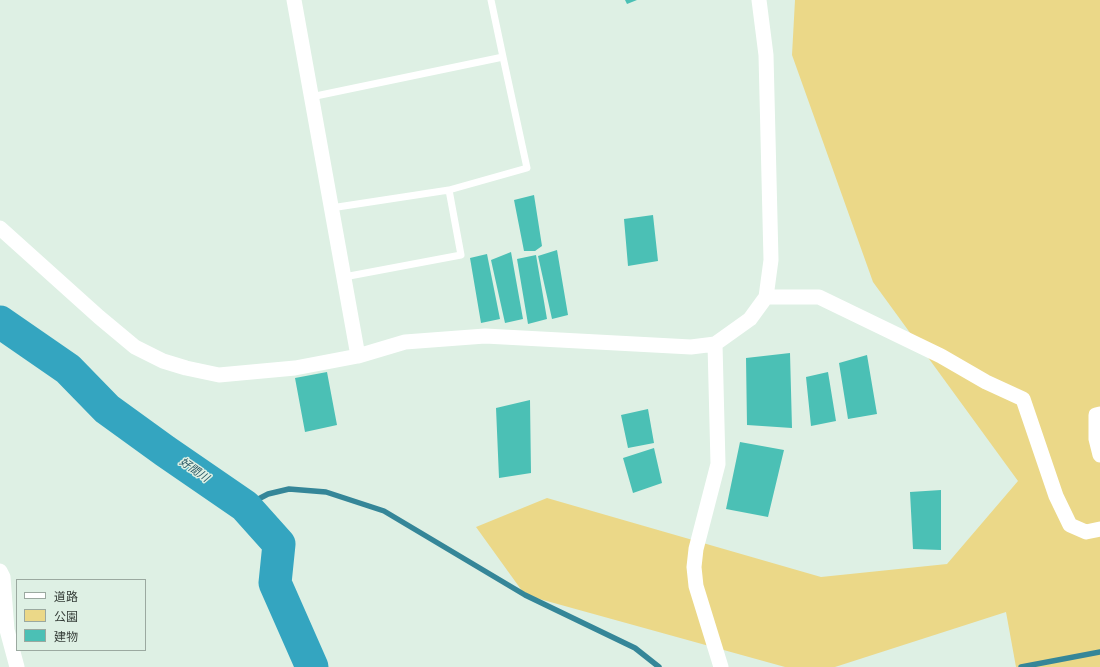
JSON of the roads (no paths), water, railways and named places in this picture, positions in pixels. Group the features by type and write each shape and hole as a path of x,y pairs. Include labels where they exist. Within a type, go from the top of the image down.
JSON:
{"street":[{"path":"294,0 358,356"},
{"path":"0,228 99,317 135,347 163,361 186,368 219,375 295,368 358,356 405,342 484,336 691,347 715,344 750,319 766,297 770,260 767,79 766,55 759,0"},
{"path":"766,297 819,297 941,356 986,382 1022,399 1056,496 1070,525 1086,532 1100,529"},
{"path":"715,344 718,464 696,549 694,567 696,586 722,667"},
{"path":"1100,414 1096,415 1096,439 1100,455"},
{"path":"0,571 3,577 7,630 17,667"}],"lane":[{"path":"331,208 449,190 527,168 491,0"},
{"path":"312,97 503,57"},
{"path":"344,277 461,255 449,190"}],"waterway":[{"name":"好間川","path":"0,322 68,369 107,409 245,506 279,544 275,583 312,667"},
{"path":"245,506 268,494 289,489 326,492 384,511 525,595 635,648 659,667"},
{"path":"1021,667 1100,652"}]}
